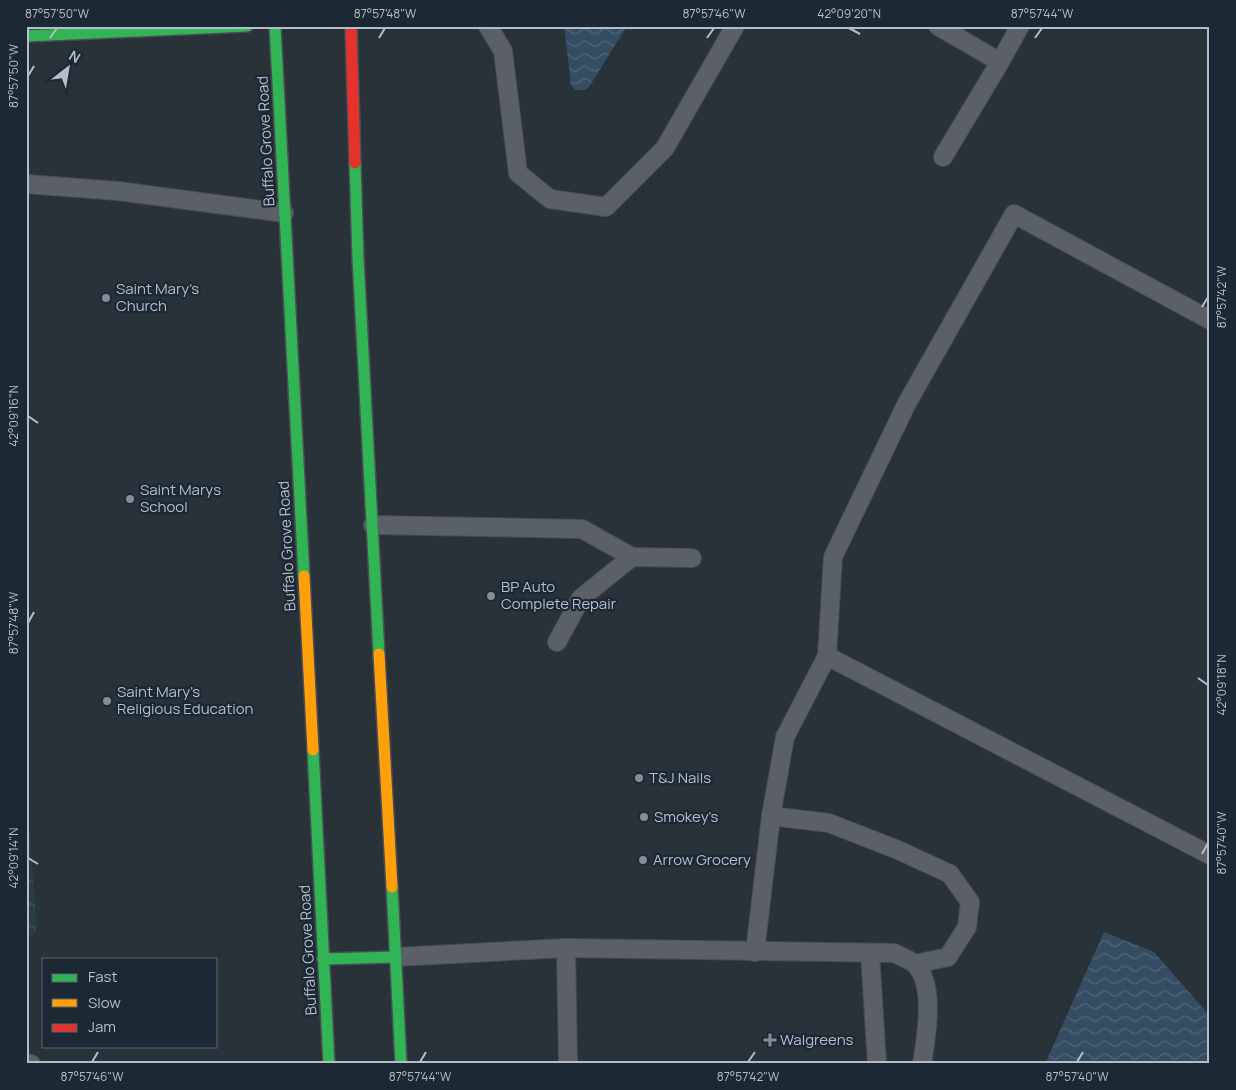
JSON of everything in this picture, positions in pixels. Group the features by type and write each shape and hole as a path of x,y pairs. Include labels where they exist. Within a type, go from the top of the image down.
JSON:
{"main road":[{"path":"26,36 247,26"},
{"name":"Buffalo Grove Road","path":"275,26 329,1064"},
{"path":"351,26 358,258 401,1064"},
{"path":"323,959 396,957"}],"lane":[{"path":"488,26 503,51 518,173 550,200 606,206 665,148 734,26"},
{"path":"938,26 1000,62"},
{"path":"943,158 1020,26"},
{"path":"26,184 118,191 284,214"},
{"path":"755,952 771,816 785,737 827,656 833,557 908,403 1014,214 1210,320"},
{"path":"373,525 582,529 632,557 692,558"},
{"path":"556,642 581,598 632,557"},
{"path":"827,656 1210,855"},
{"path":"771,816 829,823 898,850 950,874 970,902 968,927 948,957 915,964"},
{"path":"396,957 566,948 894,953 915,964 927,987 927,1033 922,1064"},
{"path":"566,948 568,1064"},
{"path":"870,953 877,1064"},
{"path":"26,1063 31,1064"}],"green space":[{"path":"26,824 29,825 37,929 33,936 26,936"}],"water":[{"path":"564,26 627,26 589,87 585,90 575,90 571,85"},
{"path":"1104,932 1154,952 1210,1016 1210,1064 1045,1064"}],"traffic: fast":[{"path":"26,36 247,26"},
{"path":"275,26 304,576"},
{"path":"355,163 358,258 379,654"},
{"path":"313,750 329,1064"},
{"path":"392,887 401,1064"},
{"path":"323,959 396,957"}],"traffic: slow":[{"path":"304,576 313,750"},
{"path":"379,654 392,887"}],"traffic: jam":[{"path":"351,26 355,163"}],"place":[{"name":"Saint Mary's Church","path":"106,298"},
{"name":"Saint Marys School","path":"130,499"},
{"name":"BP Auto Complete Repair","path":"491,596"},
{"name":"Saint Mary's Religious Education","path":"107,701"},
{"name":"T&J Nails","path":"639,778"},
{"name":"Smokey's","path":"644,817"},
{"name":"Arrow Grocery","path":"643,860"},
{"name":"Walgreens","path":"770,1040"}]}
